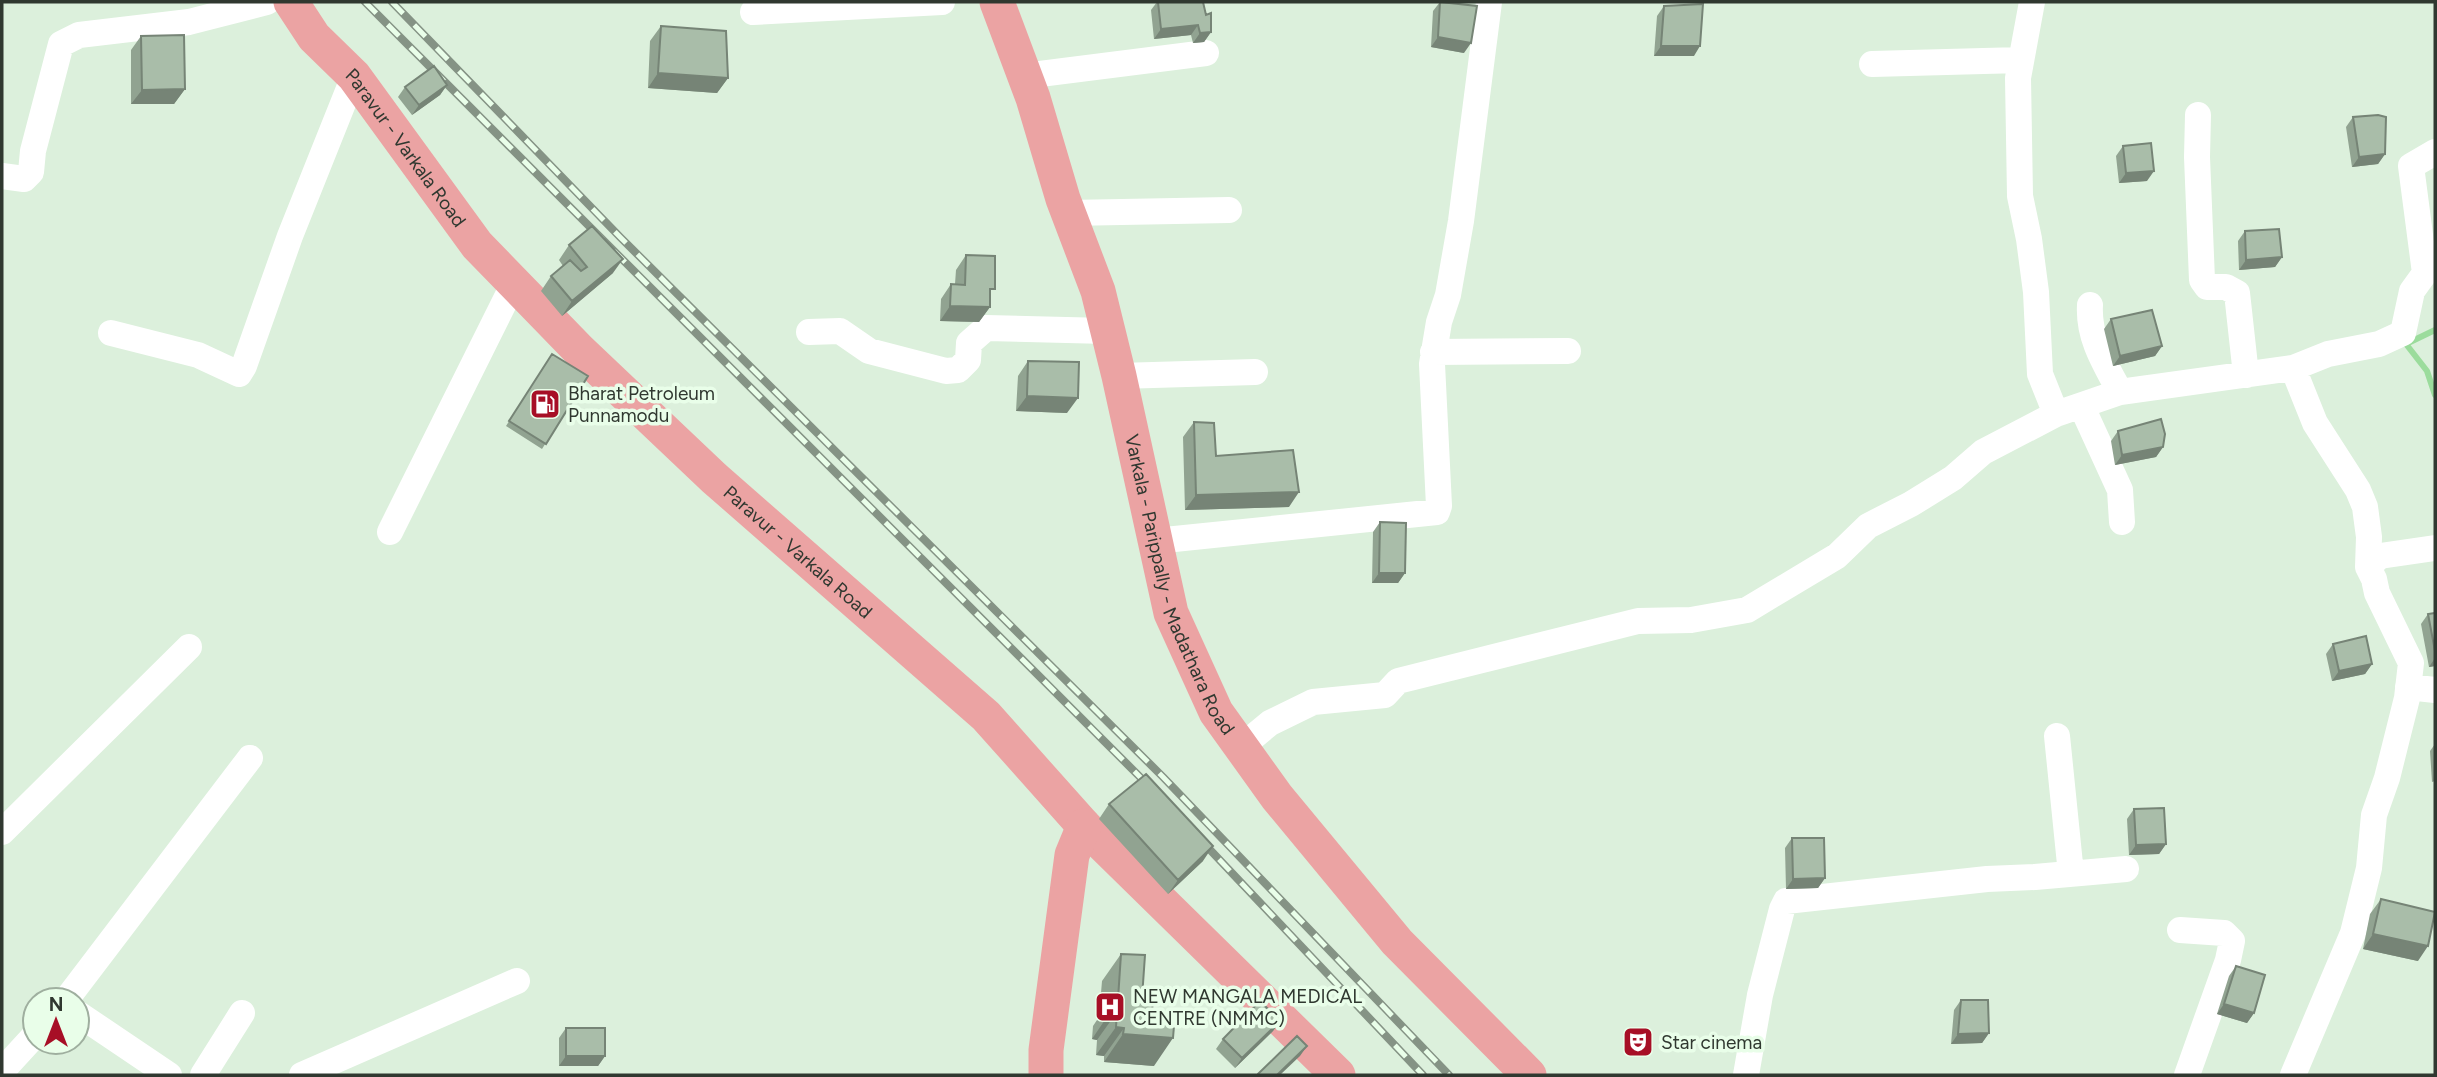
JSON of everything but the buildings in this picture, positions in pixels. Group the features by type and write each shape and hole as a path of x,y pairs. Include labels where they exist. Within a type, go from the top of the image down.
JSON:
{"main road":[{"name":"Paravur - Varkala Road","path":"291,2 314,37 354,76 477,245 579,350 714,478 986,716 1084,826 1338,1075"},
{"name":"Varkala - Parippally - Madathara Road","path":"997,2 1068,213 1098,291 1171,613 1216,712 1277,797 1397,942 1529,1075"},
{"path":"1046,1075 1046,1050 1072,855 1084,826"}],"street":[{"path":"2,176 24,179 31,172 33,151 61,44 79,35 189,22 267,2"},
{"path":"753,12 942,2"},
{"path":"1155,541 1437,512 1439,506 1432,381 1433,352 1448,295 1461,220 1489,2"},
{"path":"2032,2 2018,78 2020,196 2036,292 2040,374 2056,415"},
{"path":"1024,76 1206,53"},
{"path":"1872,64 2021,60"},
{"path":"110,333 198,355 239,374 290,236 354,76"},
{"path":"2198,115 2202,280 2207,287 2226,287 2237,293 2246,375"},
{"path":"1241,747 1270,723 1313,702 1385,695 1398,681 1638,621 1691,620 1746,610 1837,556 1868,526 1911,505 1983,452 2056,415 2120,392 2293,368 2328,354 2379,344 2403,333 2412,291 2426,273 2411,166 2435,152"},
{"path":"1068,213 1229,210"},
{"path":"390,532 514,283"},
{"path":"2090,305 2089,321 2095,344 2120,392"},
{"path":"809,332 840,331 869,351 946,371 958,370 968,360 969,342 986,328 1107,331"},
{"path":"1433,352 1568,351"},
{"path":"2293,368 2315,423 2358,490 2365,507 2370,537 2368,567 2377,593 2412,663 2387,778 2374,815 2369,868 2353,933 2293,1075"},
{"path":"1119,376 1255,372"},
{"path":"2082,407 2120,490 2122,522"},
{"path":"2368,567 2380,556 2435,548"},
{"path":"2,832 189,647"},
{"path":"2408,687 2435,690"},
{"path":"2057,736 2071,874"},
{"path":"77,986 250,758"},
{"path":"1746,1075 1760,995 1786,901 1987,879 2126,869"},
{"path":"2180,930 2224,933 2231,941 2228,960 2187,1075"},
{"path":"302,1075 517,981"},
{"path":"203,1075 242,1013"},
{"path":"91,1022 169,1075"},
{"path":"2,1071 21,1050"}],"waterway":[{"path":"2435,330 2406,344 2427,371 2435,395"}],"railway":[{"path":"365,2 1156,793"},
{"path":"392,2 621,238 1163,777 1449,1075"},
{"path":"1197,836 1423,1075"}],"place":[{"name":"Bharat Petroleum Punnamodu","path":"545,404"},
{"name":"NEW MANGALA MEDICAL CENTRE (NMMC)","path":"1110,1007"},
{"name":"Star cinema","path":"1638,1042"}]}
